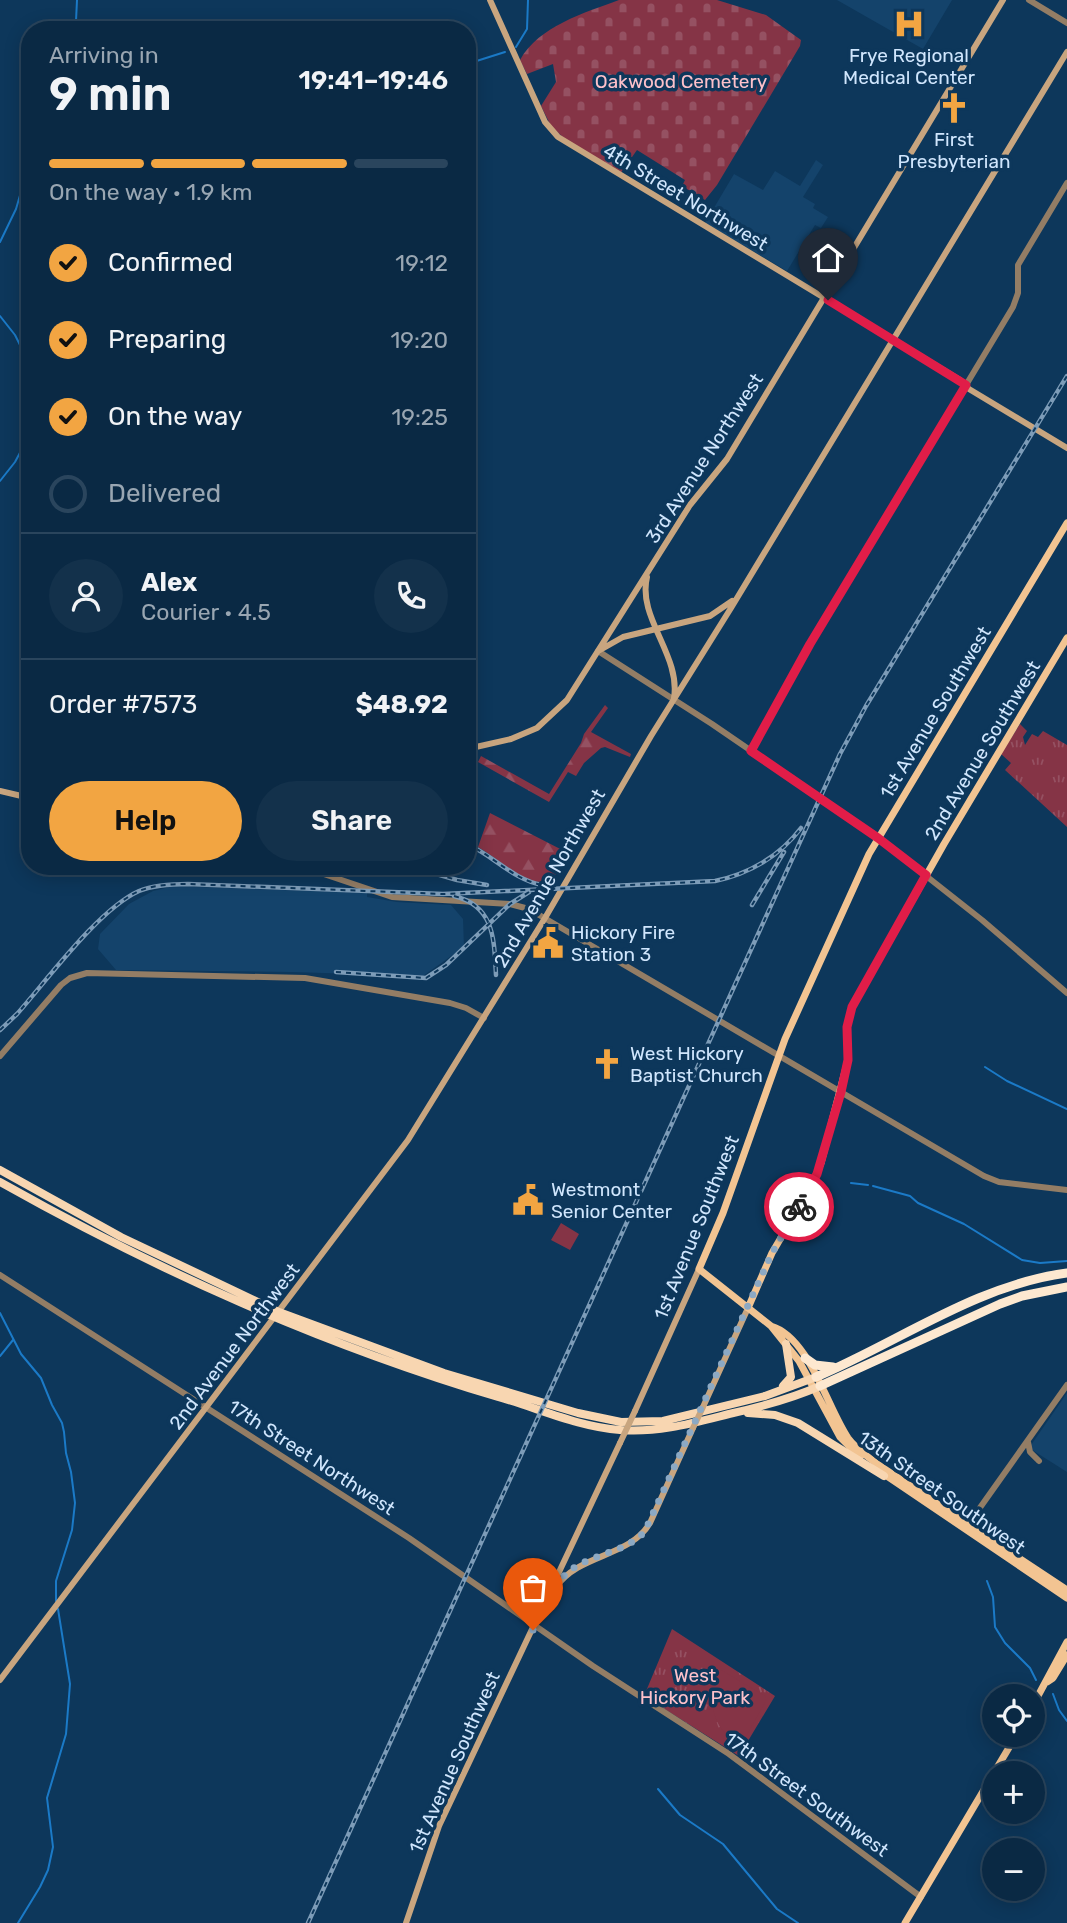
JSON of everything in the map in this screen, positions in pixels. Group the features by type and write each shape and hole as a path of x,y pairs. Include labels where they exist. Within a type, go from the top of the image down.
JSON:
{"highway":[{"path":"0,1170 121,1237 277,1315 444,1373 599,1419 643,1423 663,1421 815,1383 845,1365 983,1296 1017,1284 1067,1273"},
{"path":"0,1182 168,1271 277,1315 440,1379 596,1426 618,1430 661,1430 734,1413 815,1383 1000,1304 1067,1288"},
{"path":"765,1396 785,1385 791,1377 786,1345"},
{"path":"805,1358 821,1367 845,1365"},
{"path":"734,1413 762,1413 788,1419 819,1434 884,1476"}],"main road":[{"name":"4th Street Northwest","path":"490,0 536,104 549,129 558,137 1067,448"},
{"name":"3rd Avenue Northwest","path":"476,747 537,728 567,701 690,505 727,459 1003,0"},
{"name":"2nd Avenue Northwest","path":"0,1680 408,1140 545,918 736,596 1067,52"},
{"name":"1st Avenue Southwest","path":"406,1923 435,1835 536,1625 699,1269 723,1213 778,1057 878,838 1067,523"},
{"path":"650,569 645,594 674,672 674,700"},
{"path":"598,651 618,639 710,616 726,607 736,596"},
{"name":"2nd Avenue Southwest","path":"547,1600 557,1584 572,1569 629,1545 645,1531 772,1253 817,1174 848,1060 847,1027 852,1007 926,875 1067,638"},
{"path":"0,791 21,796"},
{"name":"13th Street Southwest","path":"699,1269 782,1332 805,1358 835,1430 847,1446 884,1476 1067,1590"},
{"name":"13th Street Southwest","path":"771,1326 815,1383 842,1429 857,1448 1067,1598"},
{"path":"1047,1682 1047,1675 1067,1642"},
{"path":"1045,1685 1053,1678 1067,1655"},
{"path":"905,1923 1009,1747"}],"street":[{"path":"1029,0 1067,23"},
{"path":"751,751 810,644 1015,302 1019,282 1018,265 1067,183"},
{"path":"598,651 878,838 1067,993"},
{"path":"739,743 750,743 763,729"},
{"path":"327,875 392,897 510,904 529,909 992,1180 1067,1190"},
{"path":"0,1056 61,985 70,978 87,973 305,978 457,1004 484,1018"},
{"name":"17th Street Northwest","path":"0,1275 465,1577"},
{"path":"967,1527 1067,1385"},
{"path":"1028,1441 1030,1452 1039,1461"},
{"name":"17th Street Southwest","path":"465,1577 593,1666 729,1754 921,1897"}],"shaded area":[{"name":"Frye Regional Medical Center","path":"837,0 952,0 923,49"},
{"path":"816,160 823,165 803,197 815,204 813,208 828,217 821,228 815,225 787,271 705,223 734,174 763,190 775,171 800,186"},
{"path":"174,886 367,893 367,897 397,902 451,905 463,919 464,947 423,976 116,970 98,949 100,934 129,904 153,891"},
{"path":"1067,1393 1067,1472 1029,1448"}],"green space":[{"name":"Oakwood Cemetery","path":"619,0 717,0 766,15 801,40 800,46 717,185 705,200 682,186 685,180 637,150 620,174 566,140 551,126 541,106 556,82 553,64 527,74 520,60 528,48 550,30"},
{"path":"605,705 608,708 591,732 631,754 630,757 605,747 601,748 584,763 576,776 568,772 549,802 478,762 481,756 549,794 584,734"},
{"path":"1020,724 1027,731 1023,737 1025,745 1032,734 1038,737 1043,731 1067,745 1067,827 1005,770 1011,763 1001,754"},
{"path":"490,813 570,854 559,871 549,879 538,882 527,879 478,847"},
{"path":"561,1223 579,1234 570,1250 551,1240"},
{"name":"West Hickory Park","path":"672,1629 775,1696 739,1756 644,1696"},
{"path":"721,1670 765,1696 766,1701 741,1745 723,1730 714,1712 713,1691"}],"waterway":[{"path":"76,21 77,0"},
{"path":"516,47 527,29 528,0"},
{"path":"476,61 505,52"},
{"path":"0,242 21,192"},
{"path":"0,316 21,347"},
{"path":"0,481 21,451"},
{"path":"985,1067 1007,1081 1067,1109"},
{"path":"851,1183 868,1185"},
{"path":"873,1186 910,1196 918,1203 964,1224 1022,1260 1040,1263 1067,1261"},
{"path":"0,1313 21,1354 41,1378 64,1432 75,1503 72,1530 56,1581 56,1601"},
{"path":"0,1356 13,1340"},
{"path":"987,1581 993,1597 995,1627 1005,1643 1030,1668 1036,1680"},
{"path":"18,1923 48,1870 53,1847 47,1798 66,1734 70,1684 58,1609"},
{"path":"1053,1694 1067,1721"},
{"path":"658,1789 680,1815 723,1844 777,1909 798,1923"}],"railway":[{"path":"308,1923 840,754 866,706 1067,376"},
{"path":"0,1030 107,913 139,891 151,887 188,884 443,894 715,881 752,869 774,855 801,828"},
{"path":"476,849 521,878 542,885"},
{"path":"752,905 784,852"},
{"path":"440,875 487,885"},
{"path":"336,972 426,978 446,965 510,904 529,892"},
{"path":"454,896 478,908 485,916 493,937 496,975"}],"way so far":[{"path":"533,1630 547,1600 568,1573 581,1564 629,1545 645,1531 772,1253 799,1207"}],"place":[{"name":"Frye Regional Medical Center","path":"909,24"},
{"name":"First Presbyterian","path":"954,108"},
{"name":"Hickory Fire Station 3","path":"548,943"},
{"name":"West Hickory Baptist Church","path":"607,1064"},
{"name":"Westmont Senior Center","path":"528,1200"}],"route":[{"path":"799,1207 817,1174 841,1092 848,1060 847,1027 852,1007 926,875 878,838 751,751 810,644 966,385 828,300"}]}
